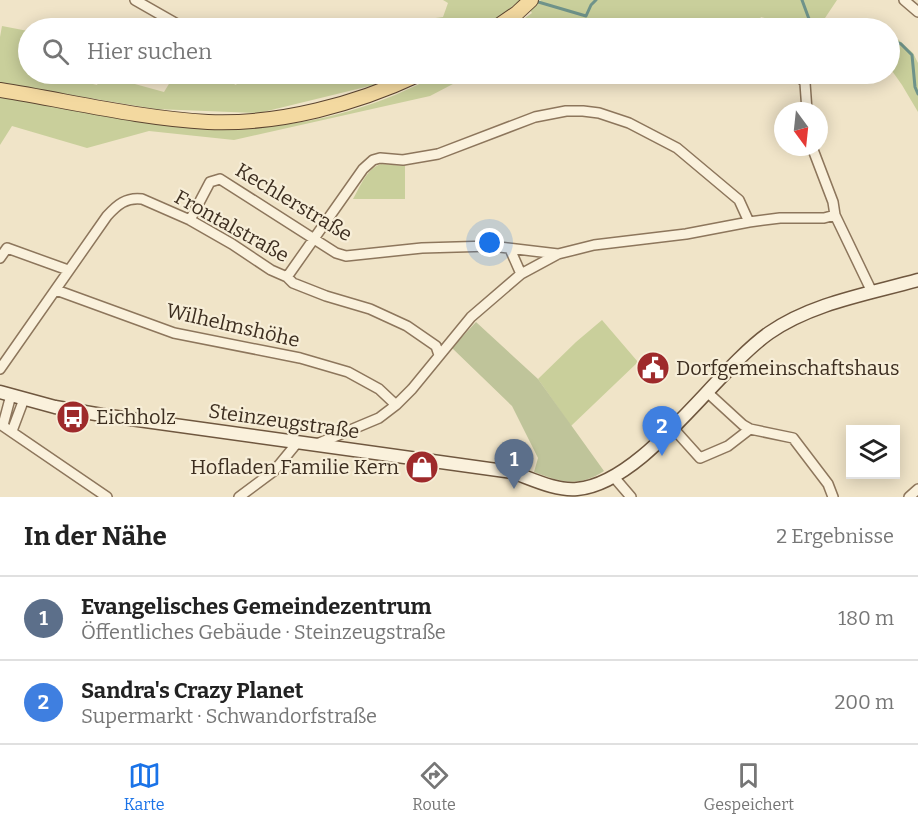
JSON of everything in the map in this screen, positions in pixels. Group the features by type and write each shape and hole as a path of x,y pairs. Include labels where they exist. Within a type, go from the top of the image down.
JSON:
{"main road":[{"path":"510,18 531,0"},
{"path":"0,90 162,118 209,122 275,118 368,96 396,84"}],"street":[{"path":"135,0 166,18"},
{"path":"904,0 918,12"},
{"path":"805,84 806,102"},
{"path":"287,277 363,169 373,160 380,158 403,160 438,154 535,117 575,111 615,118 677,148 739,200 749,222"},
{"path":"815,156 833,202 835,215 872,292"},
{"name":"Kechlerstraße","path":"190,220 210,182 220,179 336,253 346,256 422,248 491,246 558,254"},
{"name":"Frontalstraße","path":"0,369 107,216 123,201 142,199 190,220 271,270 287,277 293,284 389,317 428,339 436,346 440,355"},
{"path":"314,445 379,418 396,405 471,317 521,274 558,254 594,245 686,234 749,222 824,218 835,215"},
{"path":"0,258 7,248 68,270"},
{"path":"510,249 521,274"},
{"path":"560,493 590,486 613,476 641,457 673,428 727,369 755,343 784,324 811,311 918,280"},
{"name":"Wilhelmshöhe","path":"56,290 174,333 300,358 348,372 379,389 396,405"},
{"path":"707,392 750,429 793,438 828,484 833,497"},
{"path":"5,393 1,424 107,497"},
{"name":"Steinzeugstraße","path":"5,393 102,415 512,472 560,493"},
{"path":"12,431 24,399"},
{"path":"673,428 700,458 728,446 750,429"},
{"path":"239,497 274,471 297,443"},
{"path":"613,476 631,497"},
{"path":"909,497 918,489"}],"green space":[{"path":"443,0 521,0 498,18 436,18 443,17 448,3"},
{"path":"541,0 837,0 825,18 525,18 532,13 530,10"},
{"path":"2,26 18,29 18,84 135,84 164,92 169,84 378,84 259,113 155,109 0,83"},
{"path":"900,41 913,53 918,63 918,112 900,82"},
{"path":"453,84 430,96 234,140 149,131 87,148 12,126 0,145 0,95 235,127 261,127 340,114 416,86"},
{"path":"381,164 405,166 405,199 353,199 372,169"},
{"path":"602,320 638,362 571,426 538,379"},
{"path":"476,322 538,379 604,471 586,480 569,482 534,472 538,458 512,406 452,348"}],"waterway":[{"path":"535,1 586,16 596,0"},
{"path":"802,0 809,18"},
{"path":"900,44 912,55 915,87 918,94"}],"place":[{"name":"Dorfgemeinschaftshaus","path":"653,368"},
{"name":"Eichholz","path":"73,417"},
{"name":"Sandra's Crazy Planet","path":"662,456"},
{"name":"Hofladen Familie Kern","path":"422,467"},
{"name":"Evangelisches Gemeindezentrum","path":"514,489"}]}
